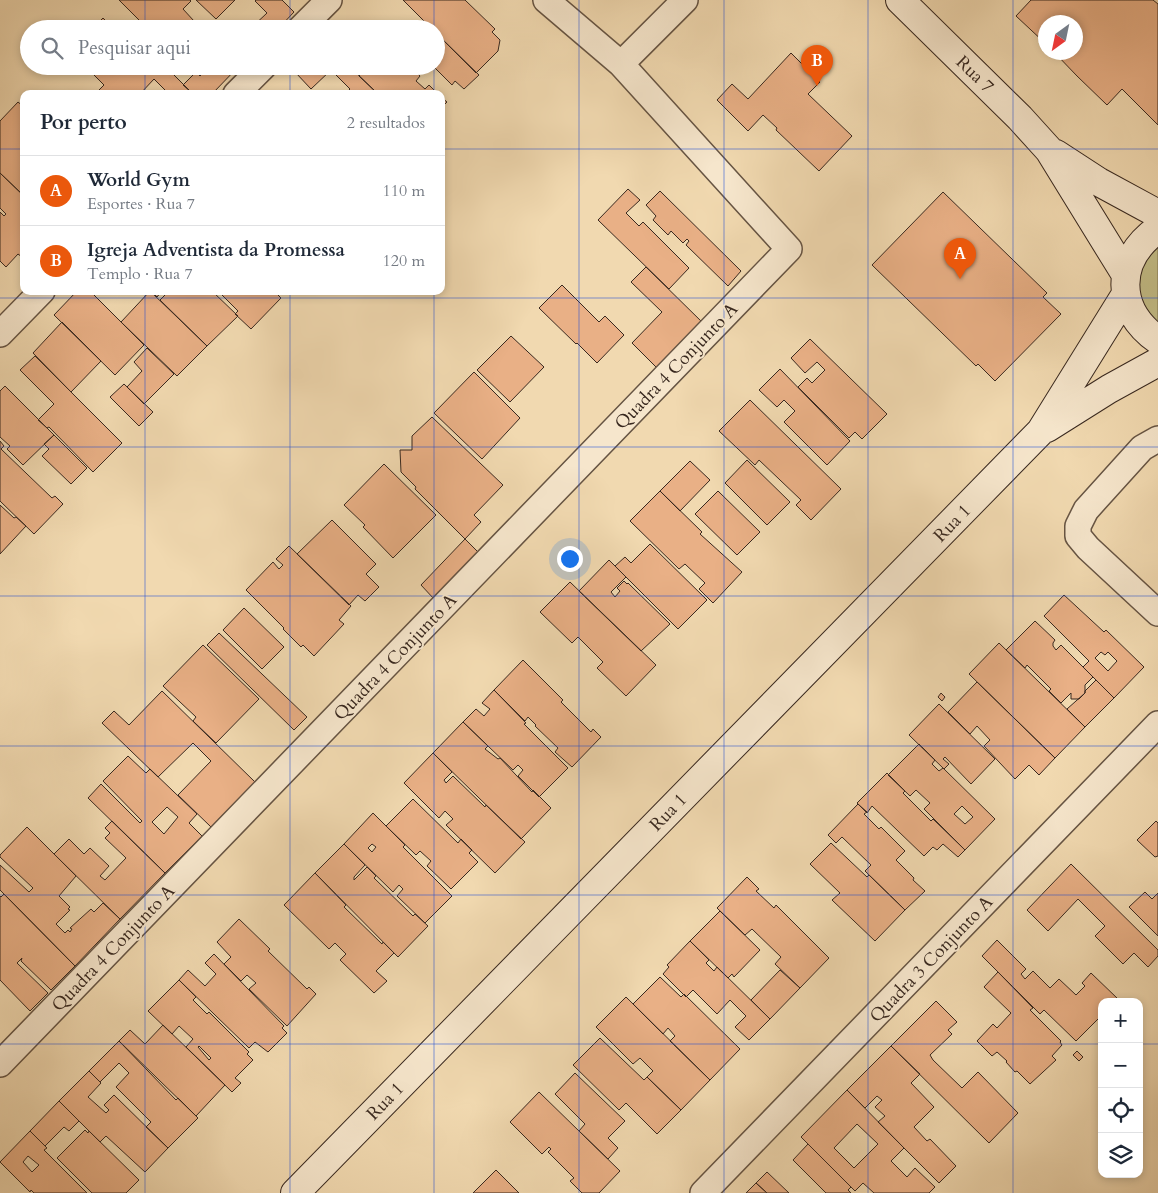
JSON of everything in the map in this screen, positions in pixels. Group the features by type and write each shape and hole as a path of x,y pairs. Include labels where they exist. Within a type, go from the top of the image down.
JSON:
{"street":[{"path":"309,20 329,0"},
{"path":"546,0 621,64 685,0"},
{"name":"Rua 7","path":"900,0 1050,150 1099,182 1158,214"},
{"name":"Quadra 4 Conjunto A","path":"0,1064 789,249 621,64"},
{"path":"240,90 255,75"},
{"name":"Rua 7","path":"1050,150 1126,285 1132,314 1144,331 1158,340"},
{"path":"1041,431 1126,285 1132,257 1142,242 1158,229"},
{"path":"0,334 38,295"},
{"path":"1041,431 1109,389 1158,362"},
{"name":"Rua 1","path":"295,1193 1041,431"},
{"path":"1158,439 1142,448 1086,510 1078,526 1078,536 1088,548 1158,613"},
{"name":"Quadra 3 Conjunto A","path":"703,1193 1158,724"}],"shaded area":[{"path":"1158,243 1158,327 1138,296 1140,266"}],"building":[{"path":"119,0 191,1 183,9 193,20 139,20"},
{"path":"196,0 235,0 216,19"},
{"path":"282,0 294,12 286,20 260,20 267,13 255,1"},
{"path":"403,0 465,0 495,29 492,32 500,40 498,51 476,73 445,42 445,20 423,20"},
{"path":"1031,0 1153,0 1158,4 1158,125 1122,89 1107,105 1062,60 1083,60 1083,15 1038,15 1038,37 1016,16"},
{"path":"445,42 479,75 464,89 455,81 452,85 442,75 445,75"},
{"path":"791,53 820,82 808,94 852,136 819,171 763,115 748,131 717,100 732,84 748,99"},
{"path":"94,75 174,75 189,90 165,90 154,79 144,90 99,90 104,85"},
{"path":"193,75 230,75 216,90 189,90 183,85"},
{"path":"298,75 326,75 311,89"},
{"path":"336,75 358,75 374,90 349,90"},
{"path":"419,75 416,81 425,89 429,85 434,90 374,90 359,76"},
{"path":"18,102 20,104 20,192 0,173 0,121"},
{"path":"0,173 20,192 20,256 18,254 6,267 0,261 0,212 4,216 6,214 0,208"},
{"path":"628,189 640,200 626,213 639,226 643,222 689,268 669,289 598,220"},
{"path":"660,191 741,271 728,286 686,245 689,241 687,239 683,243 671,231 668,235 653,220 656,216 646,205"},
{"path":"943,192 1047,293 1043,297 1061,314 995,381 978,364 976,366 872,265"},
{"path":"646,267 704,324 659,370 632,343 662,312 631,282"},
{"path":"562,285 599,322 605,316 624,335 597,363 539,308"},
{"path":"73,295 94,295 144,345 115,375 54,315"},
{"path":"146,295 154,295 207,346 177,376 121,322"},
{"path":"165,295 216,295 238,316 207,346 160,300"},
{"path":"222,295 278,295 281,298 251,329 235,314 238,311"},
{"path":"62,322 101,361 71,392 33,353"},
{"path":"511,336 544,367 510,402 477,370"},
{"path":"810,339 887,414 862,439 855,432 849,438 798,387 807,378 812,383 825,370 817,362 805,373 791,358"},
{"path":"147,348 174,374 144,404 127,387 142,371 134,362"},
{"path":"35,356 122,443 93,472 49,427 47,428 38,420 54,404 20,370"},
{"path":"780,369 850,441 827,465 784,422 795,411 784,400 777,407 759,390"},
{"path":"474,372 520,418 482,459 434,413"},
{"path":"124,384 153,412 139,426 110,397"},
{"path":"5,386 54,435 23,465 7,449 10,446 0,437 0,391"},
{"path":"750,400 841,489 811,520 796,505 801,500 759,460 755,465 719,431"},
{"path":"432,417 503,485 474,515 481,522 465,539 415,489 416,487 401,472 400,450 412,450 412,436"},
{"path":"54,435 87,468 71,484 42,456 49,449 44,444"},
{"path":"0,441 4,446 1,449 52,498 55,496 63,504 34,534 0,501"},
{"path":"747,460 790,502 767,525 725,483"},
{"path":"690,461 710,480 680,511 660,491"},
{"path":"384,464 436,515 393,558 363,527 365,525 344,505"},
{"path":"660,491 702,532 700,534 742,572 713,603 699,589 705,583 685,564 679,569 630,521"},
{"path":"718,491 760,532 737,555 695,514"},
{"path":"0,505 26,526 0,554"},
{"path":"332,520 376,564 366,574 379,587 365,601 358,595 349,605 297,554"},
{"path":"465,539 479,553 434,599 421,585"},
{"path":"650,544 707,600 678,629 615,566 625,557 631,563"},
{"path":"289,546 351,606 339,620 344,624 314,656 303,645 301,647 246,590 273,562 279,569 283,565 276,559"},
{"path":"609,560 626,577 611,592 615,597 620,591 617,588 624,581 670,624 641,651 579,591"},
{"path":"570,582 656,665 626,696 597,668 603,662 578,637 572,643 540,612"},
{"path":"1064,595 1104,632 1106,630 1144,667 1114,698 1083,667 1089,661 1044,616","holes":["1101,652 1105,655 1108,652 1117,661 1108,671 1095,658"]},
{"path":"244,608 284,647 262,669 223,630"},
{"path":"1035,621 1055,640 1053,646 1056,650 1061,645 1093,677 1085,685 1085,693 1079,699 1071,699 1071,693 1061,703 1049,691 1051,689 1027,665 1025,668 1006,650"},
{"path":"219,633 307,717 294,730 207,645"},
{"path":"999,643 1085,727 1055,758 969,674"},
{"path":"203,645 259,699 216,743 193,721 196,717 163,686"},
{"path":"523,660 563,700 561,702 591,732 593,729 601,737 572,767 555,752 558,748 528,717 525,721 494,690"},
{"path":"1096,680 1114,698 1085,727 1067,709"},
{"path":"977,682 1055,758 1039,775 1029,765 1015,779 984,746 990,740 977,726 970,734 948,712"},
{"path":"494,690 526,723 524,724 568,768 539,797 518,776 523,770 518,765 513,770 463,722 476,709 484,716 490,709 482,703"},
{"path":"162,691 255,782 211,827 178,795 211,761 193,743 158,777 102,723 114,711 129,725"},
{"path":"941,693 945,697 942,701 938,697"},
{"path":"939,704 995,759 971,784 945,757 943,759 949,764 944,769 909,735"},
{"path":"463,722 488,746 485,749 498,759 500,758 532,792 533,790 551,808 521,839 433,753"},
{"path":"919,744 935,760 932,764 939,771 943,768 995,819 965,850 924,809 930,803 916,790 910,796 888,775","holes":["962,806 973,817 965,824 954,814"]},
{"path":"433,753 452,772 444,780 446,783 453,776 525,842 495,873 446,825 453,819 445,811 439,818 404,783"},
{"path":"128,756 146,773 150,769 197,814 189,823 202,836 165,873 88,798 101,784 140,823 142,821 103,781","holes":["167,807 178,817 164,834 152,822"]},
{"path":"887,773 905,791 903,793 931,821 933,819 965,850 958,857 943,844 937,850 933,847 924,856 872,806 867,813 857,803"},
{"path":"413,799 458,843 461,839 472,850 469,853 478,862 451,889 427,866 431,861 420,851 416,855 386,826"},
{"path":"858,804 867,812 864,814 879,829 881,827 905,851 896,860 925,891 905,910 865,871 871,865 842,837 836,843 828,835"},
{"path":"373,813 405,845 403,847 452,896 425,923 397,896 403,889 399,885 393,892 344,844","holes":["372,844 376,847 372,852 368,848"]},
{"path":"112,821 165,873 120,919 54,854 69,839 84,854 90,848 109,866 100,876 105,880 126,858 105,838 110,833 105,828"},
{"path":"1156,821 1158,823 1158,856 1155,857 1137,840"},
{"path":"27,827 76,876 59,896 70,907 68,909 70,910 56,924 65,933 68,930 70,932 72,929 70,928 91,909 94,912 103,903 120,919 75,966 0,890 0,865 29,892 33,888 0,857"},
{"path":"831,843 867,877 869,875 905,910 875,941 832,900 840,893 810,864"},
{"path":"344,844 365,865 354,877 354,880 367,867 376,876 374,878 413,916 415,914 428,926 398,957 315,873"},
{"path":"1071,864 1158,950 1158,956 1148,967 1134,953 1123,964 1095,936 1105,926 1078,899 1048,931 1027,910"},
{"path":"315,873 346,905 344,907 382,944 383,942 394,953 376,971 387,981 374,993 340,960 346,954 335,943 329,949 284,905"},
{"path":"747,877 759,889 756,891 774,908 776,905 829,958 800,988 775,964 781,957 752,929 745,935 717,908"},
{"path":"1145,892 1152,899 1158,893 1158,936 1129,907"},
{"path":"4,894 75,966 51,990 21,961 22,958 17,963 48,993 30,1011 0,980 0,896"},
{"path":"720,911 760,950 734,977 732,974 728,978 690,941"},
{"path":"239,919 307,989 309,987 316,994 287,1026 249,989 256,983 247,975 241,981 224,964 231,957 217,942"},
{"path":"997,940 1026,969 1021,974 1025,979 1033,971 1050,988 1059,979 1076,995 1085,986 1082,983 1091,973 1117,998 1098,998 1098,1019 1076,1041 1044,1010 1040,1014 982,956"},
{"path":"690,941 709,960 706,963 714,971 717,967 770,1019 749,1040 735,1027 746,1016 730,1000 717,1014 693,990 686,997 663,974 669,967 667,965"},
{"path":"214,954 284,1026 282,1028 287,1033 268,1052 255,1042 249,1048 179,980 188,970 205,986 216,974 205,963"},
{"path":"780,970 800,988 770,1019 751,1000"},
{"path":"998,972 1033,1008 1030,1010 1061,1041 1062,1045 1052,1056 1056,1060 1030,1084 1017,1071 1015,1072 997,1052 992,1056 977,1041 993,1024 997,1028 1011,1013 984,987"},
{"path":"660,977 681,997 684,994 740,1049 710,1080 670,1041 675,1036 668,1028 663,1034 633,1004"},
{"path":"179,980 196,997 193,1000 207,1014 209,1012 249,1052 247,1054 253,1060 235,1078 241,1083 232,1092 186,1047 193,1039 179,1026 172,1034 148,1011","holes":["199,1046 211,1058 209,1060 198,1047"]},
{"path":"626,997 710,1080 681,1110 647,1077 653,1071 640,1058 633,1064 596,1027"},
{"path":"936,1001 957,1022 948,1030 952,1034 930,1055 933,1060 962,1088 978,1072 1018,1113 989,1143 891,1046"},
{"path":"163,1025 225,1085 196,1116 119,1041 130,1030 145,1044"},
{"path":"600,1038 644,1080 647,1077 681,1110 657,1134 626,1103 619,1110 573,1065"},
{"path":"119,1041 176,1100 178,1098 198,1118 168,1148 146,1127 151,1122 116,1087 129,1073 119,1063 100,1082 89,1071"},
{"path":"891,1046 920,1074 911,1083 934,1107 914,1127 927,1141 930,1139 956,1166 939,1183 878,1122 885,1116 875,1107 882,1100 877,1096 865,1108 847,1090"},
{"path":"1077,1051 1083,1057 1079,1061 1073,1055"},
{"path":"89,1071 101,1083 88,1097 106,1113 109,1110 104,1105 114,1095 168,1148 145,1172 106,1136 100,1142 59,1101"},
{"path":"575,1073 625,1121 608,1138 618,1148 608,1159 579,1131 585,1124 555,1094"},
{"path":"847,1090 904,1148 891,1161 907,1177 915,1168 935,1187 929,1193 874,1193 863,1183 855,1191 801,1137","holes":["857,1124 878,1144 854,1168 834,1148"]},
{"path":"539,1092 620,1171 599,1193 582,1193 570,1181 574,1178 548,1152 551,1149 549,1147 542,1154 510,1122"},
{"path":"59,1101 79,1121 69,1131 64,1127 45,1146 30,1131"},
{"path":"85,1130 88,1133 89,1131 139,1180 126,1193 92,1193 57,1158"},
{"path":"30,1131 47,1148 44,1150 87,1193 34,1193 31,1190 30,1192 0,1162","holes":["28,1156 39,1165 32,1172 23,1162"]},
{"path":"808,1144 851,1187 848,1190 851,1193 826,1193 793,1160"},
{"path":"496,1170 519,1193 473,1193"},
{"path":"767,1172 789,1193 767,1193 756,1183"},
{"path":"756,1183 767,1193 746,1193"}],"place":[{"name":"Igreja Adventista da Promessa","path":"817,86"},
{"name":"World Gym","path":"960,279"}]}
